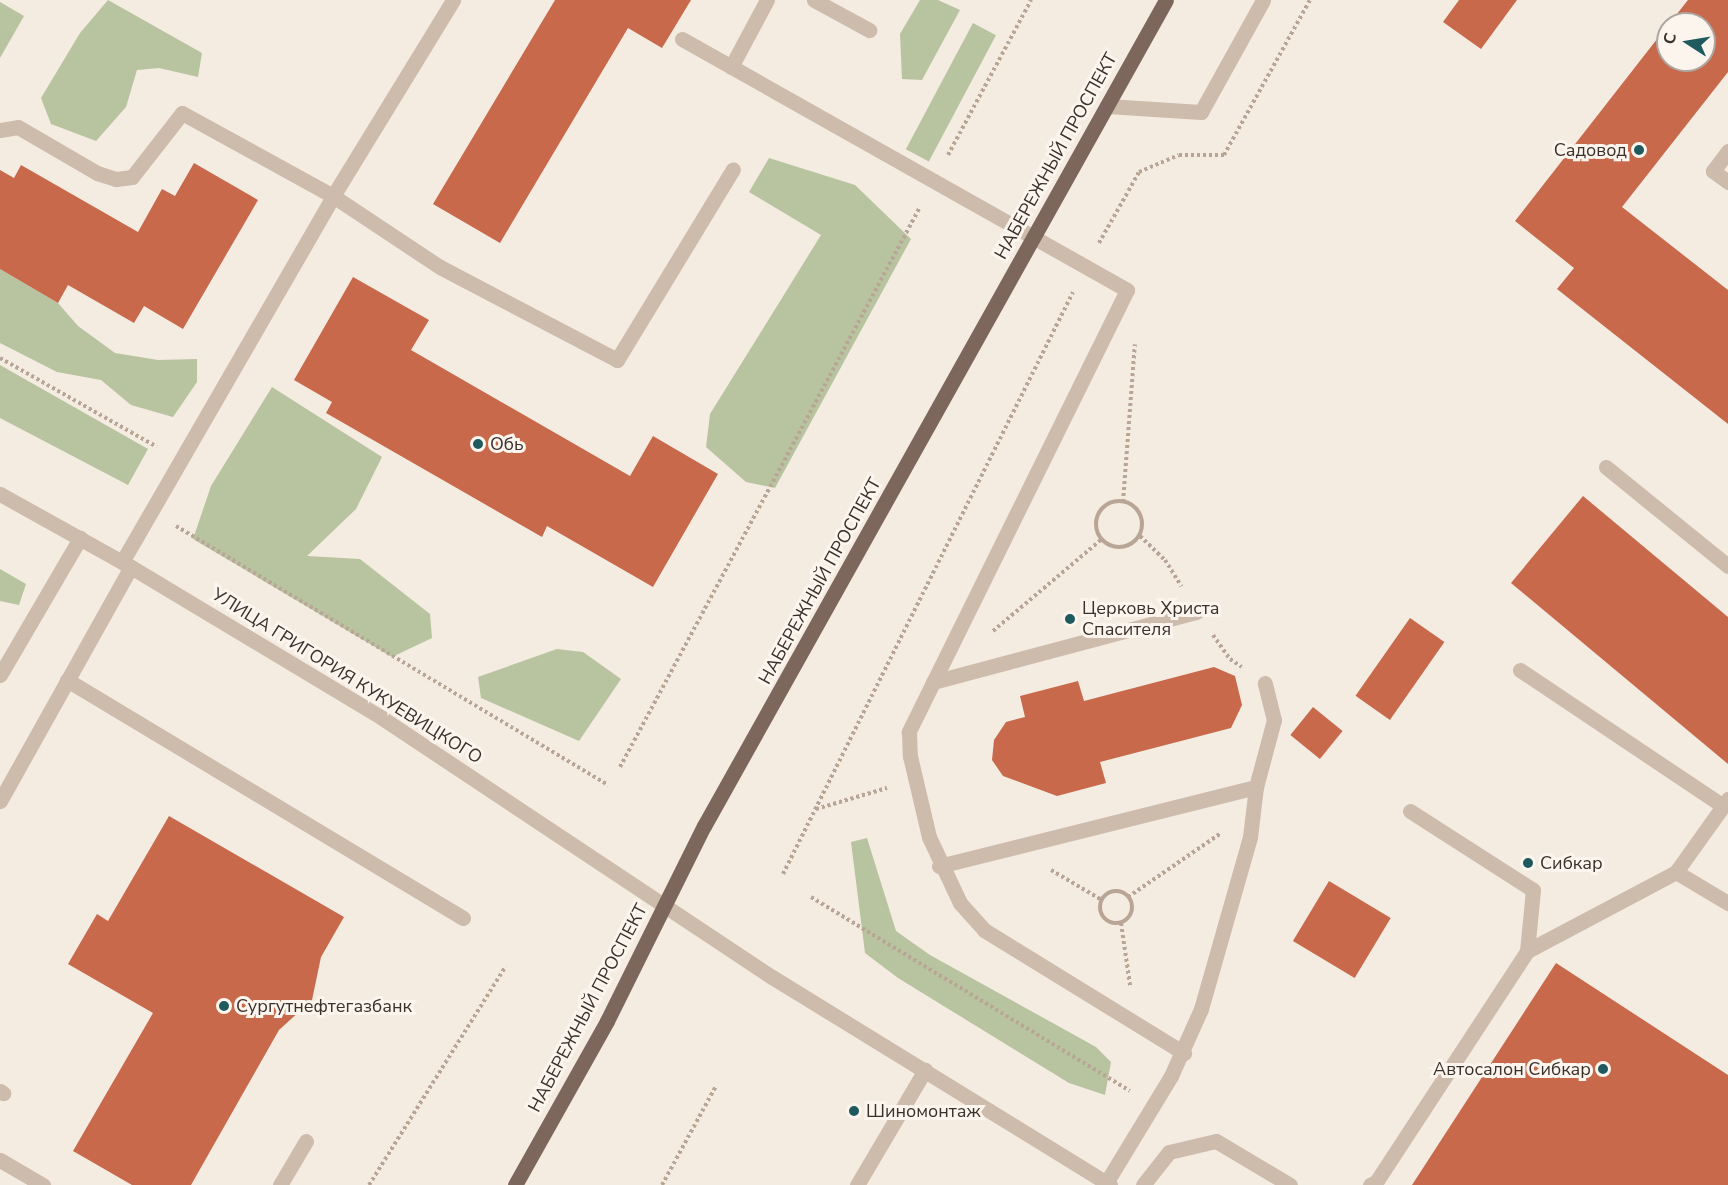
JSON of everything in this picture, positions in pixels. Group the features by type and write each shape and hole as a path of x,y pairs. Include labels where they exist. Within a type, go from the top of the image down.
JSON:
{"main road":[{"name":"НАБЕРЕЖНЫЙ ПРОСПЕКТ","path":"515,1185 607,1021 704,826 1166,0"}],"street":[{"path":"0,801 68,680 181,460 333,196 453,0"},
{"path":"731,67 767,0"},
{"path":"814,0 869,30"},
{"path":"1107,106 1201,112 1263,0"},
{"path":"682,39 1127,290 909,732 916,781 939,866 960,903 984,930 1184,1053"},
{"path":"0,130 18,127 98,173 116,179 132,177 182,113 333,196 440,267 616,360 733,169"},
{"path":"1728,151 1713,171 1728,182"},
{"path":"1606,467 1728,566"},
{"name":"УЛИЦА ГРИГОРИЯ КУКУЕВИЦКОГО","path":"0,494 127,564 382,718 664,906 1108,1184"},
{"path":"0,675 80,538"},
{"path":"933,682 1197,612"},
{"path":"1520,670 1726,802 1676,872 1527,951"},
{"path":"68,680 463,918"},
{"path":"1108,1184 1184,1053 1201,1009 1254,810 1256,787 1270,747 1274,720 1265,683"},
{"path":"939,866 1016,849 1256,787"},
{"path":"1370,1185 1376,1182 1527,951 1533,890 1410,811"},
{"path":"1676,872 1728,903"},
{"path":"857,1185 925,1070"},
{"path":"280,1185 306,1141"},
{"path":"1143,1185 1169,1152 1216,1141 1290,1185"},
{"path":"0,1160 43,1185"}],"path":[{"path":"620,767 1031,0"},
{"path":"1123,502 1135,342"},
{"path":"0,358 181,460"},
{"path":"1112,501 1131,503 1142,518 1140,536 1126,548 1107,546 1102,539 1095,531 1098,513 1112,501"},
{"path":"153,513 608,785"},
{"path":"986,637 1102,539"},
{"path":"816,809 916,781"},
{"path":"1128,897 1254,810"},
{"path":"1016,849 1102,900"},
{"path":"1111,891 1124,892 1128,897 1132,902 1131,915 1121,923 1109,922 1100,912 1102,900 1111,891"},
{"path":"811,897 1153,1106"},
{"path":"1121,923 1136,1024"},
{"path":"369,1185 506,966"},
{"path":"662,1185 716,1086"}],"green space":[{"path":"108,0 202,53 198,77 159,68 137,70 126,107 96,141 51,124 41,98 80,33"},
{"path":"920,0 938,0 960,10 922,80 902,79 900,34"},
{"path":"0,2 24,16 0,58"},
{"path":"973,23 996,35 929,161 906,149"},
{"path":"769,158 855,185 911,239 775,488 746,482 706,447 710,414 821,235 749,192"},
{"path":"0,269 58,303 78,326 115,353 158,360 197,359 197,382 173,417 131,405 101,380 57,372 0,343"},
{"path":"0,365 148,449 128,485 0,418"},
{"path":"272,387 382,457 356,509 307,556 360,559 430,614 432,638 392,657 193,539 211,486"},
{"path":"0,569 26,584 19,605 0,601"},
{"path":"557,649 583,652 621,679 579,741 481,698 478,677"},
{"path":"867,838 896,931 930,955 1096,1047 1111,1062 1105,1095 1069,1083 898,978 865,953 851,842"}],"building":[{"path":"555,0 691,0 662,48 628,28 500,243 433,204"},
{"path":"1459,0 1517,0 1481,49 1443,22"},
{"path":"1688,0 1728,0 1728,72 1622,207 1728,290 1728,424 1557,289 1574,268 1515,221 1656,40 1656,72 1716,72 1716,12 1678,12"},
{"path":"194,163 258,200 183,329 144,306 134,323 68,285 58,303 0,269 0,170 14,178 21,165 138,232 162,189 175,196"},
{"name":"Обь","path":"353,277 429,320 411,350 630,476 653,436 718,474 653,587 547,526 542,537 326,413 332,402 294,380"},
{"path":"1583,496 1728,617 1728,764 1511,583"},
{"path":"1410,618 1444,642 1390,720 1356,696"},
{"path":"1214,667 1235,676 1242,705 1231,728 1100,762 1106,783 1057,796 1003,776 992,760 994,740 1006,722 1025,717 1020,696 1078,681 1084,701"},
{"path":"1313,707 1343,731 1320,759 1290,735"},
{"name":"Сургутнефтегазбанк","path":"169,816 344,917 321,957 312,1000 279,1030 191,1185 132,1185 73,1151 153,1013 68,964 97,914 108,921"},
{"path":"1329,881 1391,918 1355,978 1293,941"},
{"name":"Автосалон Сибкар","path":"1556,963 1728,1075 1728,1185 1412,1185"}],"place":[{"name":"Садовод","path":"1639,150"},
{"name":"Обь","path":"478,444"},
{"name":"Церковь Христа Спасителя","path":"1070,619"},
{"name":"Сибкар","path":"1528,863"},
{"name":"Сургутнефтегазбанк","path":"224,1006"},
{"name":"Автосалон Сибкар","path":"1603,1069"},
{"name":"Шиномонтаж","path":"854,1111"}]}
